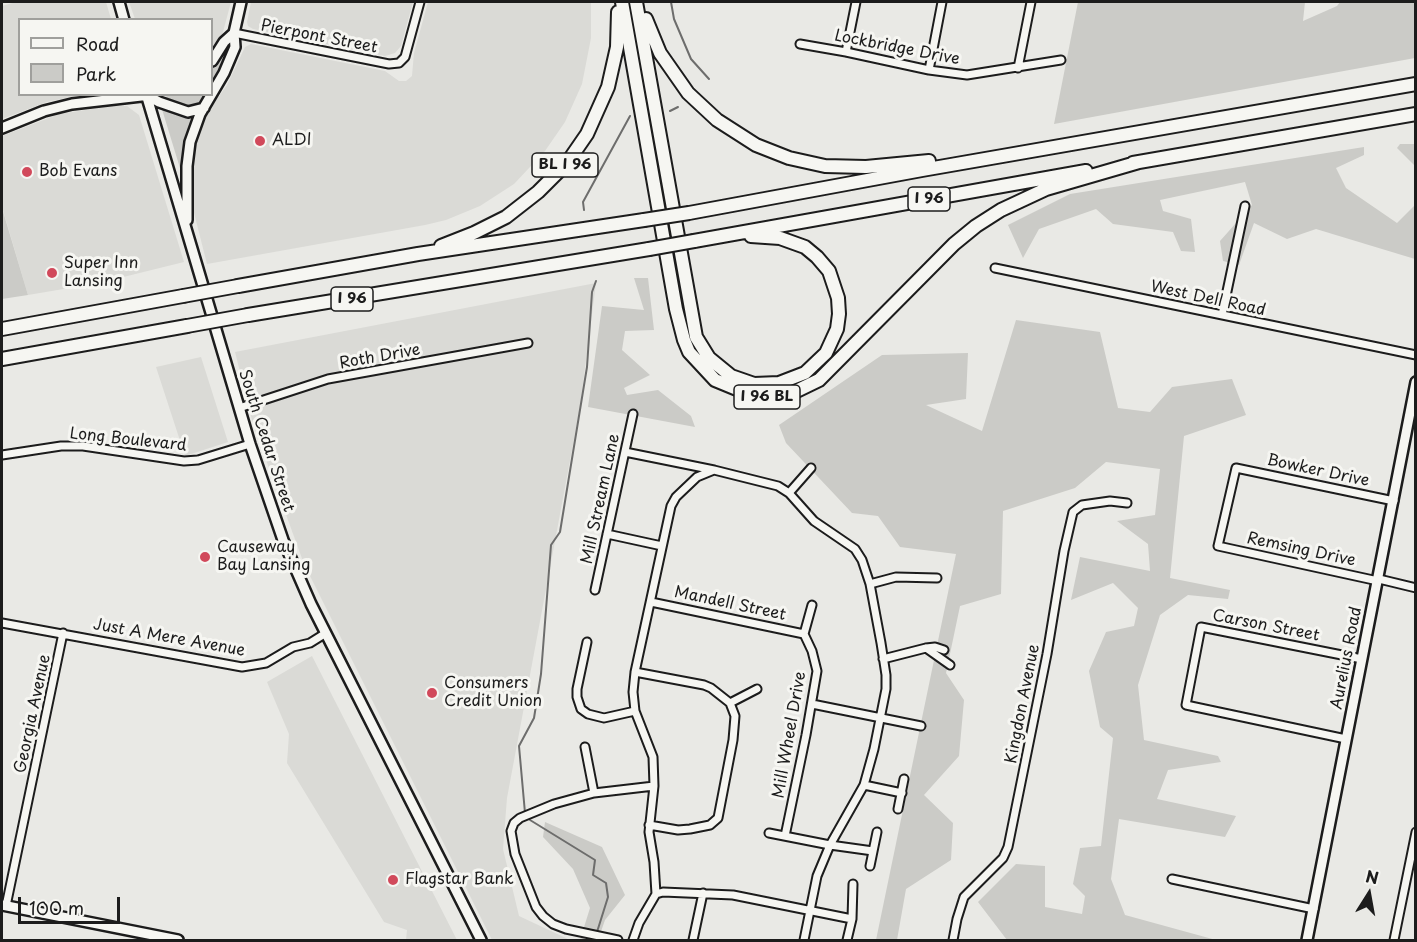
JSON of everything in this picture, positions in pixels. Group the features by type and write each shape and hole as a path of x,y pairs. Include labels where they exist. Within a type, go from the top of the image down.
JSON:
{"highway":[{"name":"BL I 96","path":"418,254 474,233 506,217 538,192 567,163 587,134 608,87 616,47 617,2"},
{"name":"I 96 BL","path":"622,2 675,309 684,340 689,352 715,380 749,394 763,397 786,396 819,380 954,244 1001,210 1046,189 1139,162"},
{"name":"I 96 BL","path":"636,2 657,110 690,314 698,341 715,365 740,380 758,384 775,384 789,381 805,373 826,353 837,329 838,298 829,271 812,252 792,241 766,237 720,236"},
{"path":"641,2 660,53 688,93 710,114 736,133 756,145 789,158 825,166 866,167 1067,145"},
{"name":"I 96","path":"2,329 418,254 689,213 1416,84"},
{"name":"I 96","path":"2,359 248,315 649,249 1416,114"}],"main road":[{"path":"118,2 123,18"},
{"path":"213,92 235,47 234,33 241,2"},
{"path":"213,59 224,42 234,33"},
{"path":"2,128 44,111 72,104 140,96"},
{"name":"South Cedar Street","path":"148,96 239,408 283,540 326,633 482,940"},
{"path":"150,96 159,102 188,112 204,108"},
{"path":"187,231 188,153 193,132 211,96"},
{"name":"Aurelius Road","path":"1307,940 1416,382"},
{"path":"4,906 177,940"}],"street":[{"name":"Pierpont Street","path":"234,33 389,64 399,63 405,57 420,2"},
{"path":"846,51 856,2"},
{"path":"929,70 942,2"},
{"path":"1018,68 1031,2"},
{"name":"Lockbridge Drive","path":"800,44 846,51 929,70 967,75 1061,60"},
{"path":"1222,315 1245,206"},
{"name":"West Dell Road","path":"995,268 1416,355"},
{"name":"Roth Drive","path":"239,408 328,379 528,343"},
{"name":"Mill Stream Lane","path":"595,590 633,414"},
{"name":"Long Boulevard","path":"2,455 61,446 83,446 184,461 198,460 250,444"},
{"path":"625,452 769,482 778,486 789,493 814,521 855,549 862,560 870,584 886,675 886,689 864,785 830,845 817,876 804,940"},
{"path":"789,493 812,468"},
{"name":"Bowker Drive","path":"1218,546 1236,468 1394,501"},
{"path":"633,940 639,923 656,894 649,825 654,786 653,757 635,711 633,692 635,672 671,506 676,497 697,477 714,470"},
{"name":"Kingdon Avenue","path":"953,940 964,897 997,866 1008,847 1073,512 1082,505 1110,501 1127,503"},
{"path":"608,534 662,546"},
{"name":"Remsing Drive","path":"1218,546 1416,588"},
{"path":"870,584 896,578 937,578"},
{"name":"Mandell Street","path":"651,602 804,634"},
{"path":"804,634 812,605"},
{"name":"Just A Mere Avenue","path":"2,623 242,667 266,663 293,647 310,643 326,633"},
{"name":"Carson Street","path":"1346,739 1186,705 1201,627 1362,660"},
{"name":"Georgia Avenue","path":"4,906 63,633"},
{"name":"Mill Wheel Drive","path":"785,836 817,670 804,634"},
{"path":"587,642 577,689 581,709 588,714 604,718 635,711"},
{"path":"883,659 926,648 936,647 944,650"},
{"path":"926,648 950,665"},
{"path":"635,672 704,685 716,691 730,703 735,716 718,818 710,825 690,829 678,830 649,825"},
{"path":"730,703 757,689"},
{"path":"812,704 921,726"},
{"path":"585,747 594,794"},
{"path":"898,809 904,779"},
{"path":"864,785 902,793"},
{"path":"618,940 566,929 553,924 543,916 536,908 515,854 512,831 514,823 520,818 554,804 594,794 654,786"},
{"path":"870,866 877,832"},
{"path":"1394,940 1416,832"},
{"path":"769,833 873,852"},
{"path":"1172,879 1314,909"},
{"path":"847,940 852,919 853,884"},
{"path":"656,894 703,892 733,895 852,919"},
{"path":"693,940 703,892"}],"shaded area":[{"path":"16,2 106,2 111,18 18,18 18,96 75,96 47,102 2,119 2,6"},
{"path":"129,2 231,2 223,32 213,52 213,18 135,18"},
{"path":"251,2 413,2 401,46 395,53 385,56 253,29 248,26 247,22"},
{"path":"428,2 591,2 591,38 582,84 565,122 545,151 514,184 480,206 446,220 207,264 192,205 190,190 192,152 201,121 227,85 245,47 251,44 385,71 399,81 406,81 412,76 414,53"},
{"path":"127,106 139,115 184,262 99,283 28,295 2,207 2,136 59,114"},
{"path":"596,283 580,407 507,798 503,849 519,916 570,940 492,940 304,564 253,424 235,352"},
{"path":"201,357 228,442 185,456 156,367"},
{"path":"312,656 457,940 406,940 407,930 384,922 287,763 289,734 267,682"}],"green space":[{"path":"1078,2 1305,2 1303,21 1337,6 1340,2 1415,2 1415,58 1054,124"},
{"path":"228,44 231,45 213,85 213,66"},
{"path":"168,96 206,96 200,105 190,109 160,99"},
{"path":"161,106 194,118 184,149 183,178"},
{"path":"1400,144 1415,144 1415,166 1397,148"},
{"path":"1364,147 1364,155 1336,168 1346,188 1397,223 1415,205 1415,259 1316,229 1287,239 1254,223 1239,265 1223,261 1220,241 1252,205 1245,182 1160,200 1163,211 1191,219 1195,252 1181,251 1173,232 1113,224 1096,209 1039,229 1023,258 1008,225 1070,194"},
{"path":"2,208 28,295 2,299"},
{"path":"634,278 648,278 654,330 625,331 622,350 650,375 624,388 627,395 658,390 691,416 695,427 588,407 602,306 644,310"},
{"path":"1016,320 1100,332 1118,408 1150,412 1172,387 1232,379 1246,415 1184,436 1170,578 1230,590 1228,599 1188,595 1160,615 1138,685 1144,740 1218,756 1221,762 1168,770 1157,799 1236,816 1225,837 1119,819 1111,879 1125,915 1216,940 1007,940 978,902 1016,864 1045,866 1045,907 1082,914 1085,896 1073,884 1080,848 1101,846 1113,738 1100,727 1089,671 1106,632 1134,626 1138,608 1113,583 1071,600 1080,557 1150,571 1148,544 1117,521 1155,515 1160,469 1106,462 1075,488 1003,511 1001,594 960,606 946,673 964,700 959,756 924,795 953,823 951,860 906,889 897,940 876,940 956,554 900,547 878,516 852,513 786,443 779,425 882,355 968,353 966,399 926,405 982,431"},
{"path":"545,822 602,847 625,895 605,920 598,940 580,940 590,908 573,869 543,837"}],"waterway":[{"path":"671,2 674,19 691,59 709,79"},
{"path":"670,111 678,107"},
{"path":"584,210 583,202 630,116"},
{"path":"525,813 519,746 534,718 541,674 551,545 560,532 587,367 592,292 596,281"},
{"path":"530,820 595,860 593,875 606,883 608,897 597,932"}],"place":[{"name":"ALDI","path":"260,141"},
{"name":"Bob Evans","path":"27,172"},
{"name":"Super Inn Lansing","path":"52,273"},
{"name":"Causeway Bay Lansing","path":"205,557"},
{"name":"Consumers Credit Union","path":"432,693"},
{"name":"Flagstar Bank","path":"393,880"}]}
